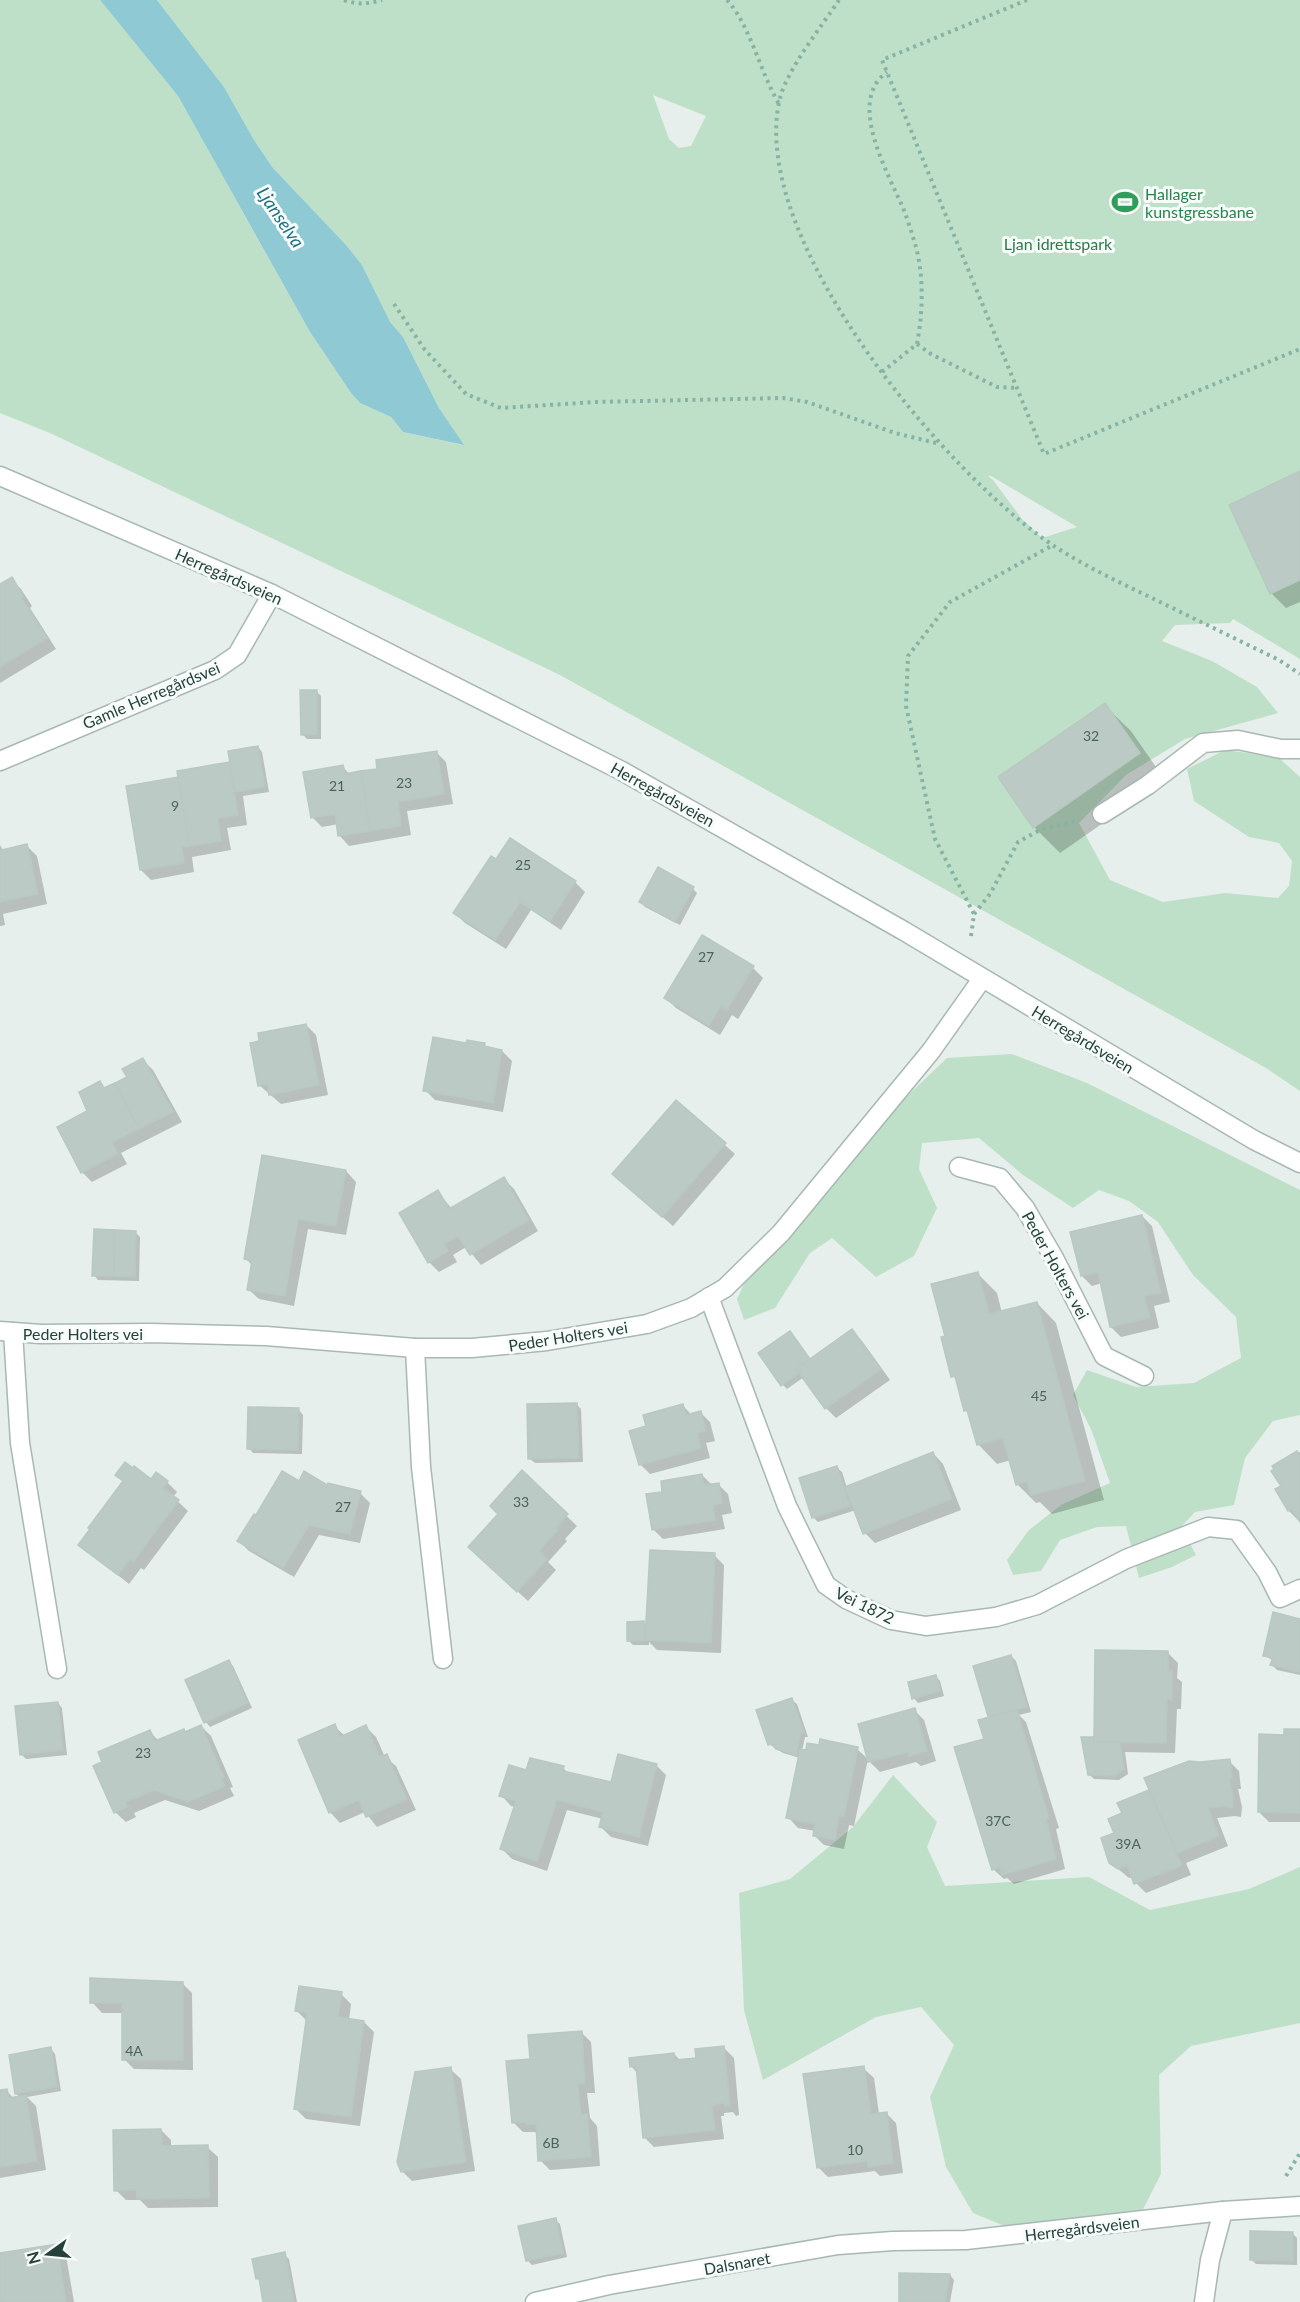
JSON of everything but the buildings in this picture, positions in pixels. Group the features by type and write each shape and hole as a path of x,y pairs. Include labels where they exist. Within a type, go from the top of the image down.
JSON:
{"street":[{"name":"Herregårdsveien","path":"0,476 272,594 622,771 784,861 1254,1140 1300,1163"},
{"name":"Gamle Herregårdsvei","path":"0,761 215,670 237,655 272,594"},
{"path":"1102,814 1148,785 1203,743 1238,740 1281,749 1300,749"},
{"name":"Peder Holters vei","path":"7,1332 266,1336 415,1348 472,1348 520,1345 647,1324 691,1308 725,1288 781,1233 930,1051 976,976"},
{"name":"Peder Holters vei","path":"959,1167 1000,1178 1025,1208 1054,1258 1104,1356 1144,1376"},
{"name":"Vei 1872","path":"709,1297 787,1506 826,1585 846,1599 891,1620 926,1626 996,1617 1037,1605 1126,1559 1208,1527 1237,1530 1267,1572 1280,1598 1300,1589"},
{"path":"7,1332 20,1443 57,1669"},
{"path":"415,1348 421,1467 443,1659"},
{"name":"Herregårdsveien","path":"940,2239 999,2238 1223,2211 1300,2206"},
{"path":"1204,2302 1210,2260 1223,2211"},
{"name":"Dalsnaret","path":"535,2302 609,2285 838,2245 940,2239"}],"path":[{"path":"344,0 357,4 368,4 382,0"},
{"path":"727,0 740,21 779,105"},
{"path":"839,0 788,79 779,105 776,131 785,191 799,230 820,275 847,322 882,372 941,444 988,493 1053,545 1117,581 1279,660 1300,674"},
{"path":"1027,0 882,60 1044,454 1300,349"},
{"path":"882,372 917,344 921,323 921,271 916,248 904,211 881,160 871,129 870,108 873,87 887,72"},
{"path":"394,304 425,350 466,394 501,408 595,402 783,398 807,402 895,433 941,444"},
{"path":"917,344 931,354 997,387 1017,388"},
{"path":"974,914 935,839 906,706 908,656 950,602 1053,545"},
{"path":"976,976 971,937 974,914 990,894 1018,842 1040,830 1102,814"}],"green space":[{"name":"Ljan idrettspark","path":"0,0 100,0 178,96 310,332 351,393 360,403 391,417 403,432 463,445 439,408 403,337 390,323 362,265 273,168 224,87 157,0 1300,0 1300,659 1233,619 1230,623 1175,625 1162,641 1212,661 1257,687 1278,713 1185,739 1126,775 1079,823 1110,880 1163,902 1225,893 1278,898 1289,886 1292,861 1279,843 1249,837 1194,801 1187,769 1225,750 1278,757 1300,777 1300,1091 1266,1068 560,675 50,433 0,413","holes":["653,95 706,116 691,146 679,148 669,139","988,476 991,476 1077,527 1042,538 1022,519"]},
{"path":"1012,1054 1087,1083 1300,1190 1300,1415 1273,1421 1245,1458 1234,1505 1195,1512 1181,1527 1196,1555 1172,1567 1139,1578 1126,1526 1097,1527 1060,1540 1041,1571 1013,1575 1007,1560 1029,1530 1061,1505 1110,1483 1091,1429 1073,1395 1087,1370 1136,1387 1194,1383 1241,1358 1236,1317 1193,1275 1158,1222 1129,1201 1099,1190 1073,1208 1023,1175 979,1138 922,1143 919,1169 937,1208 914,1256 876,1277 832,1238 810,1253 775,1308 744,1320 737,1299 749,1273 812,1196 904,1099 947,1058"},
{"path":"893,1775 937,1822 927,1847 945,1886 1089,1877 1150,1910 1249,1889 1300,1867 1300,2023 1191,2046 1159,2075 1161,2174 1137,2221 1012,2229 973,2213 946,2167 930,2097 954,2045 921,2007 876,2017 763,2080 744,2010 739,1893 790,1879 853,1827"}],"water":[{"name":"Ljanselva","path":"100,0 157,0 224,87 273,168 362,265 390,322 403,337 439,408 464,445 403,432 391,417 360,403 351,393 310,332 178,96"}],"place":[{"name":"Hallager kunstgressbane","path":"1125,202"}]}
